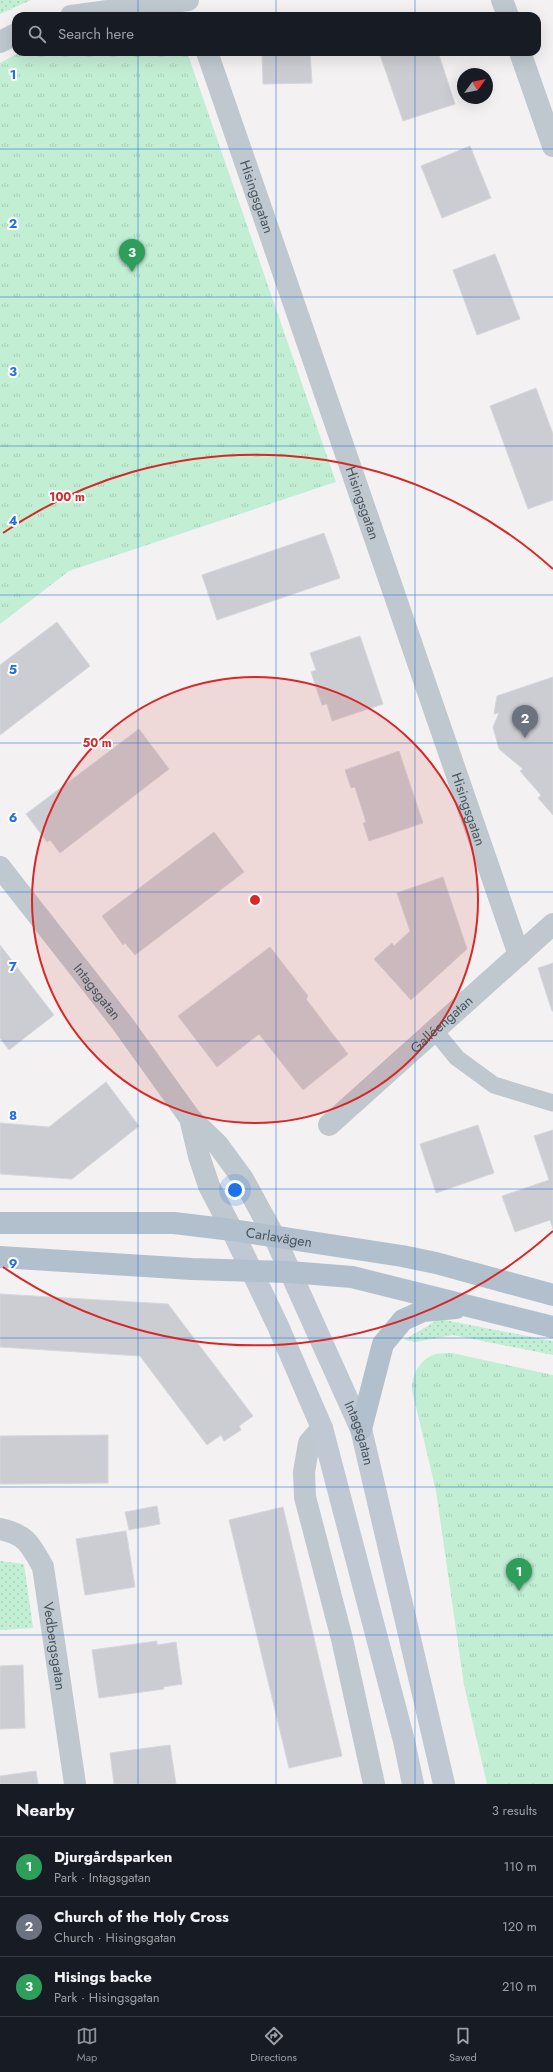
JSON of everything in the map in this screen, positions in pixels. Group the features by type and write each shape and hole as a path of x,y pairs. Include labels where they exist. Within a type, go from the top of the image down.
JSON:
{"main road":[{"name":"Carlavägen","path":"0,1223 174,1222 274,1236 429,1262 553,1295"},
{"name":"Intagsgatan","path":"232,1230 253,1270 322,1428 404,1741 413,1784"},
{"name":"Intagsgatan","path":"274,1236 361,1429 444,1784"},
{"path":"0,1257 192,1269 289,1272 352,1277 553,1327"},
{"path":"361,1429 383,1344 403,1320 423,1311 476,1307"}],"street":[{"path":"100,12 188,0 192,12"},
{"path":"502,0 506,12"},
{"path":"0,42 12,36"},
{"name":"Hisingsgatan","path":"208,56 519,955"},
{"path":"521,56 553,146"},
{"name":"Intagsgatan","path":"0,867 122,1023 190,1118 218,1145 243,1179 274,1236"},
{"name":"Galléengatan","path":"329,1124 553,924"},
{"name":"Intagsgatan","path":"190,1118 199,1156 209,1186 232,1230"},
{"path":"322,1428 309,1443 304,1472 305,1497 342,1639 374,1784"},
{"name":"Vedbergsgatan","path":"0,1529 21,1535 32,1548 43,1567 75,1784"}],"lane":[{"path":"434,1030 457,1058 494,1085 553,1103"}],"green space":[{"path":"0,0 31,0 0,14"},
{"path":"13,56 188,56 336,482 69,571 0,624 0,63"},
{"path":"439,1319 553,1341 553,1355 453,1335 416,1342 404,1340"},
{"path":"452,1353 553,1375 553,1784 487,1784 464,1685 436,1491 412,1390 415,1373 426,1359 436,1354"},
{"path":"0,1561 24,1564 33,1628 0,1630"}],"building":[{"path":"262,56 310,56 312,83 263,84"},
{"path":"380,56 439,56 455,104 403,121"},
{"path":"470,146 491,198 442,218 421,166"},
{"path":"495,254 520,319 477,335 453,270"},
{"path":"536,388 553,434 553,500 528,509 490,406"},
{"path":"324,533 340,578 217,620 202,575"},
{"path":"57,622 90,666 0,735 0,665"},
{"path":"360,636 383,704 332,721 327,704 322,705 311,672 316,670 310,653"},
{"path":"553,677 553,815 538,798 541,795 520,771 523,769 499,749 493,727 499,713 494,714 497,696"},
{"path":"139,729 169,769 60,853 50,840 47,842 26,814"},
{"path":"399,751 423,823 369,841 363,823 366,822 355,787 351,788 345,770"},
{"path":"214,832 244,872 135,955 125,943 123,945 102,916"},
{"path":"443,877 467,949 411,1000 374,959 392,943 394,946 410,931 397,893"},
{"path":"0,945 54,1015 9,1050 0,1038"},
{"path":"270,947 308,996 306,999 348,1054 303,1090 259,1034 217,1067 178,1016"},
{"path":"553,963 553,1011 552,1011 538,968"},
{"path":"106,1082 139,1126 72,1179 0,1174 0,1123 49,1127"},
{"path":"478,1125 494,1173 436,1193 420,1144"},
{"path":"553,1130 553,1229 550,1220 515,1232 502,1196 549,1180 534,1136"},
{"path":"0,1294 168,1304 253,1416 239,1426 241,1430 224,1441 221,1435 207,1445 140,1356 0,1347"},
{"path":"108,1435 108,1483 0,1484 0,1436"},
{"path":"157,1506 160,1524 129,1530 125,1512"},
{"path":"283,1507 342,1756 289,1768 229,1520"},
{"path":"126,1531 135,1587 85,1595 76,1539"},
{"path":"157,1641 157,1645 176,1642 182,1684 163,1687 164,1689 99,1698 92,1650"},
{"path":"23,1665 25,1728 0,1729 0,1666"},
{"path":"170,1745 176,1784 114,1784 110,1753"},
{"path":"36,1771 38,1784 0,1784 0,1776"}],"place":[{"name":"Hisings backe","path":"132,272"},
{"name":"Church of the Holy Cross","path":"525,738"},
{"name":"Djurgårdsparken","path":"519,1591"}]}
